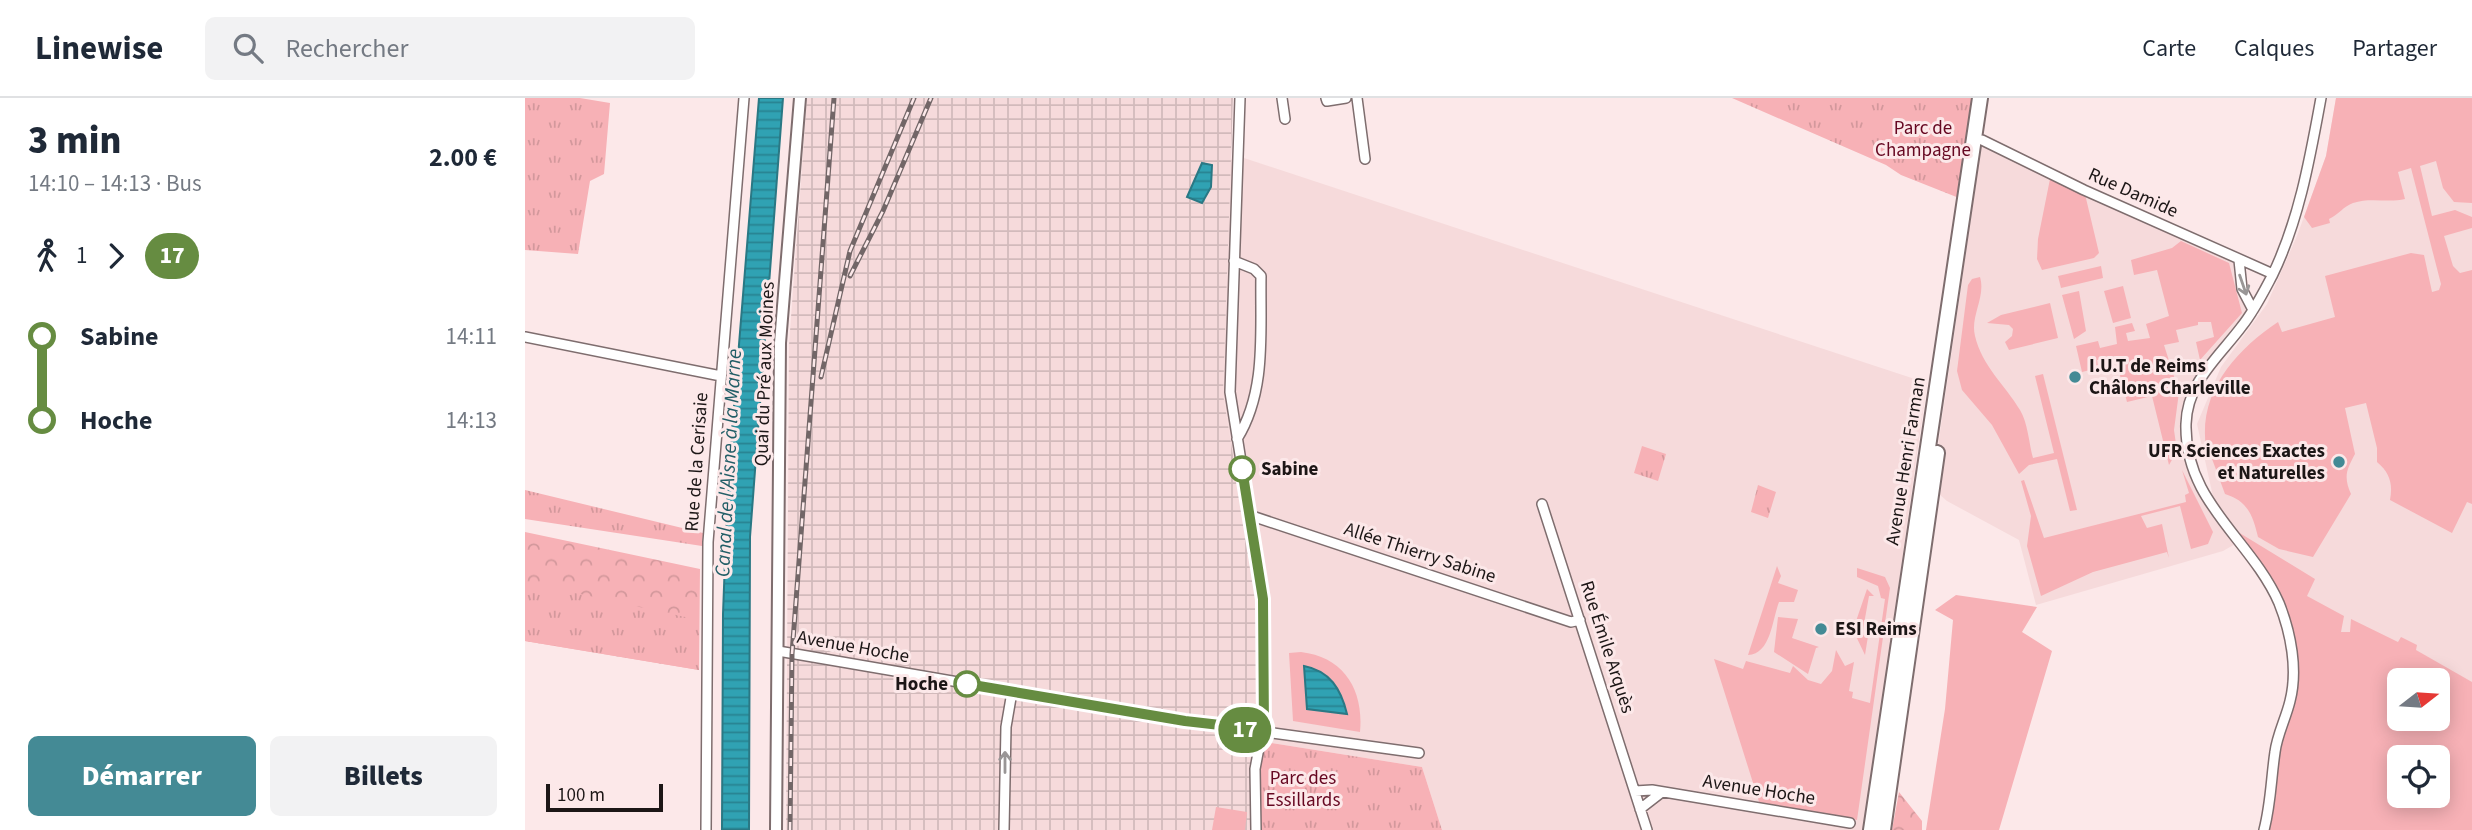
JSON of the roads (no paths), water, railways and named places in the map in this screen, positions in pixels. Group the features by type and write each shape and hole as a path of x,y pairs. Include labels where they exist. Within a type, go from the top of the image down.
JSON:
{"main road":[{"name":"Avenue Henri Farman","path":"1871,830 1980,98"},
{"name":"Avenue Henri Farman","path":"1883,830 1988,98"}],"street":[{"name":"Rue de la Cerisaie","path":"706,830 708,542 744,98"},
{"name":"Quai du Pré aux Moines","path":"776,830 781,343 800,98"},
{"path":"1240,98 1230,392 1263,599 1264,730 1255,769 1256,830"},
{"path":"1282,98 1285,119"},
{"path":"1326,98 1327,101 1346,98"},
{"path":"1357,98 1365,159"},
{"path":"2264,830 2273,788 2277,742 2291,698 2293,653 2290,636 2270,586 2220,521 2200,490 2191,468 2186,433 2189,405 2198,384 2213,358 2253,310 2273,274 2309,164 2321,98"},
{"name":"Rue Damide","path":"1982,140 2273,274"},
{"path":"2239,260 2242,289 2253,310"},
{"path":"1234,261 1254,269 1261,276 1259,386 1247,423 1237,439"},
{"path":"525,337 721,376"},
{"name":"Rue Émile Arquès","path":"1542,504 1647,830"},
{"name":"Allée Thierry Sabine","path":"1249,515 1571,622 1580,620"},
{"name":"Avenue Hoche","path":"778,651 1185,721 1419,753"},
{"path":"1004,830 1006,727 1012,692"},
{"path":"1637,800 1662,792"},
{"name":"Avenue Hoche","path":"1637,800 1662,792 1850,823"}],"water":[{"path":"759,98 783,98 750,537 749,830 722,830 723,614 728,480"},
{"path":"1202,163 1212,165 1211,187 1202,203 1187,197"},
{"path":"1304,666 1321,672 1333,682 1347,714 1307,709"}],"railway":[{"path":"790,830 792,654 834,98"},
{"path":"821,377 850,251 914,98"},
{"path":"850,276 883,211 931,98"}],"place":[{"name":"I.U.T de Reims Châlons Charleville","path":"2075,377"},
{"name":"UFR Sciences Exactes et Naturelles","path":"2339,462"},
{"name":"Sabine","path":"1242,469"},
{"name":"ESI Reims","path":"1821,629"},
{"name":"Hoche","path":"967,684"}],"park label":[{"name":"Parc de Champagne","path":"1923,139"},
{"name":"Parc des Essillards","path":"1303,789"}],"water label":[{"name":"Canal de l'Aisne à la Marne","path":"728,463"}]}
